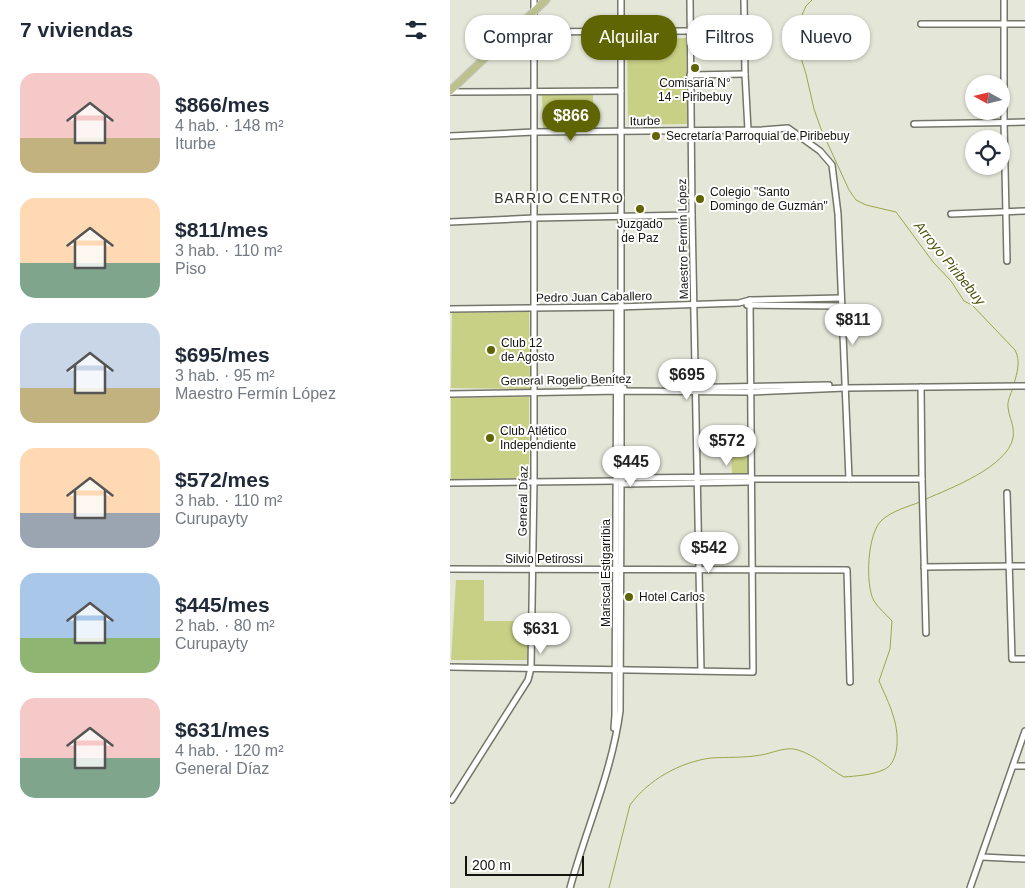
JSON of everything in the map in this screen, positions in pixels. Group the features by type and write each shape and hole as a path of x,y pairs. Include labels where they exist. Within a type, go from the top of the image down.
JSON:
{"main road":[{"path":"529,15 546,0"},
{"path":"450,91 483,60"}],"street":[{"name":"General Díaz","path":"534,0 534,15"},
{"path":"621,0 621,15"},
{"name":"Maestro Fermín López","path":"690,0 690,15"},
{"path":"744,0 744,15"},
{"path":"1004,0 1007,261"},
{"path":"921,24 1025,24"},
{"name":"General Díaz","path":"452,800 528,680 531,668 534,482 534,60"},
{"path":"570,888 606,773 620,711 618,569 619,307 622,217 621,60"},
{"name":"Maestro Fermín López","path":"690,60 701,671"},
{"path":"745,60 748,130"},
{"path":"690,75 745,74"},
{"path":"450,91 621,91"},
{"path":"914,124 1025,122"},
{"name":"Iturbe","path":"450,136 534,132 788,128 820,151 832,165 838,214 849,479"},
{"path":"951,214 1025,211"},
{"path":"450,222 534,218 692,215"},
{"path":"750,303 841,298"},
{"path":"750,303 841,306"},
{"path":"450,667 753,672 750,303"},
{"name":"Pedro Juan Caballero","path":"450,308 619,307 750,303"},
{"name":"General Rogelio Benítez","path":"450,393 1023,386"},
{"path":"921,387 926,633"},
{"path":"450,483 619,481 624,478 697,480 748,477 751,479 922,479"},
{"path":"1006,493 1012,659 1025,659"},
{"path":"924,567 1025,566"},
{"name":"Silvio Petirossi","path":"450,569 847,570 850,682"},
{"path":"970,888 1025,731"},
{"path":"1013,766 1025,766"},
{"path":"982,856 1025,859"}],"green space":[{"path":"677,38 686,38 688,124 628,125 627,60 677,60"},
{"path":"593,94 593,129 543,129 542,95"},
{"name":"Club 12 de Agosto","path":"529,312 530,389 451,388 452,313"},
{"name":"Club Atlético Independiente","path":"529,397 529,478 451,479 451,398"},
{"path":"731,448 748,448 749,476 732,476"},
{"path":"456,580 484,580 484,621 528,621 528,660 451,660"}],"waterway":[{"name":"Arroyo Piribebuy","path":"812,0 806,6 802,15 802,35 798,48 821,129 849,190 856,200 866,205 896,212 933,262 951,281 964,301 972,305 1015,350 1018,363 1014,384"},
{"name":"Arroyo Piribebuy","path":"926,499 977,475 1000,458 1009,448 1013,438 1013,426 1008,405 1013,388"},
{"name":"Arroyo Piribebuy","path":"609,888 630,805 655,780 676,768 699,760 755,756 789,749 798,750 810,755 844,777 874,773 886,769 890,765 896,752 897,733 893,715 879,681 890,649 892,621 876,604 871,593 869,559 873,536 882,520 895,512 920,502"}],"place":[{"name":"Comisaría N° 14 - Piribebuy","path":"695,68"},
{"name":"Secretaría Parroquial de Piribebuy","path":"656,136"},
{"name":"Colegio \"Santo Domingo de Guzmán\"","path":"700,199"},
{"name":"Juzgado de Paz","path":"640,209"},
{"name":"Club 12 de Agosto","path":"491,350"},
{"name":"Club Atlético Independiente","path":"490,438"},
{"name":"Hotel Carlos","path":"629,597"}],"district":[{"name":"BARRIO CENTRO","path":"559,198"}]}
